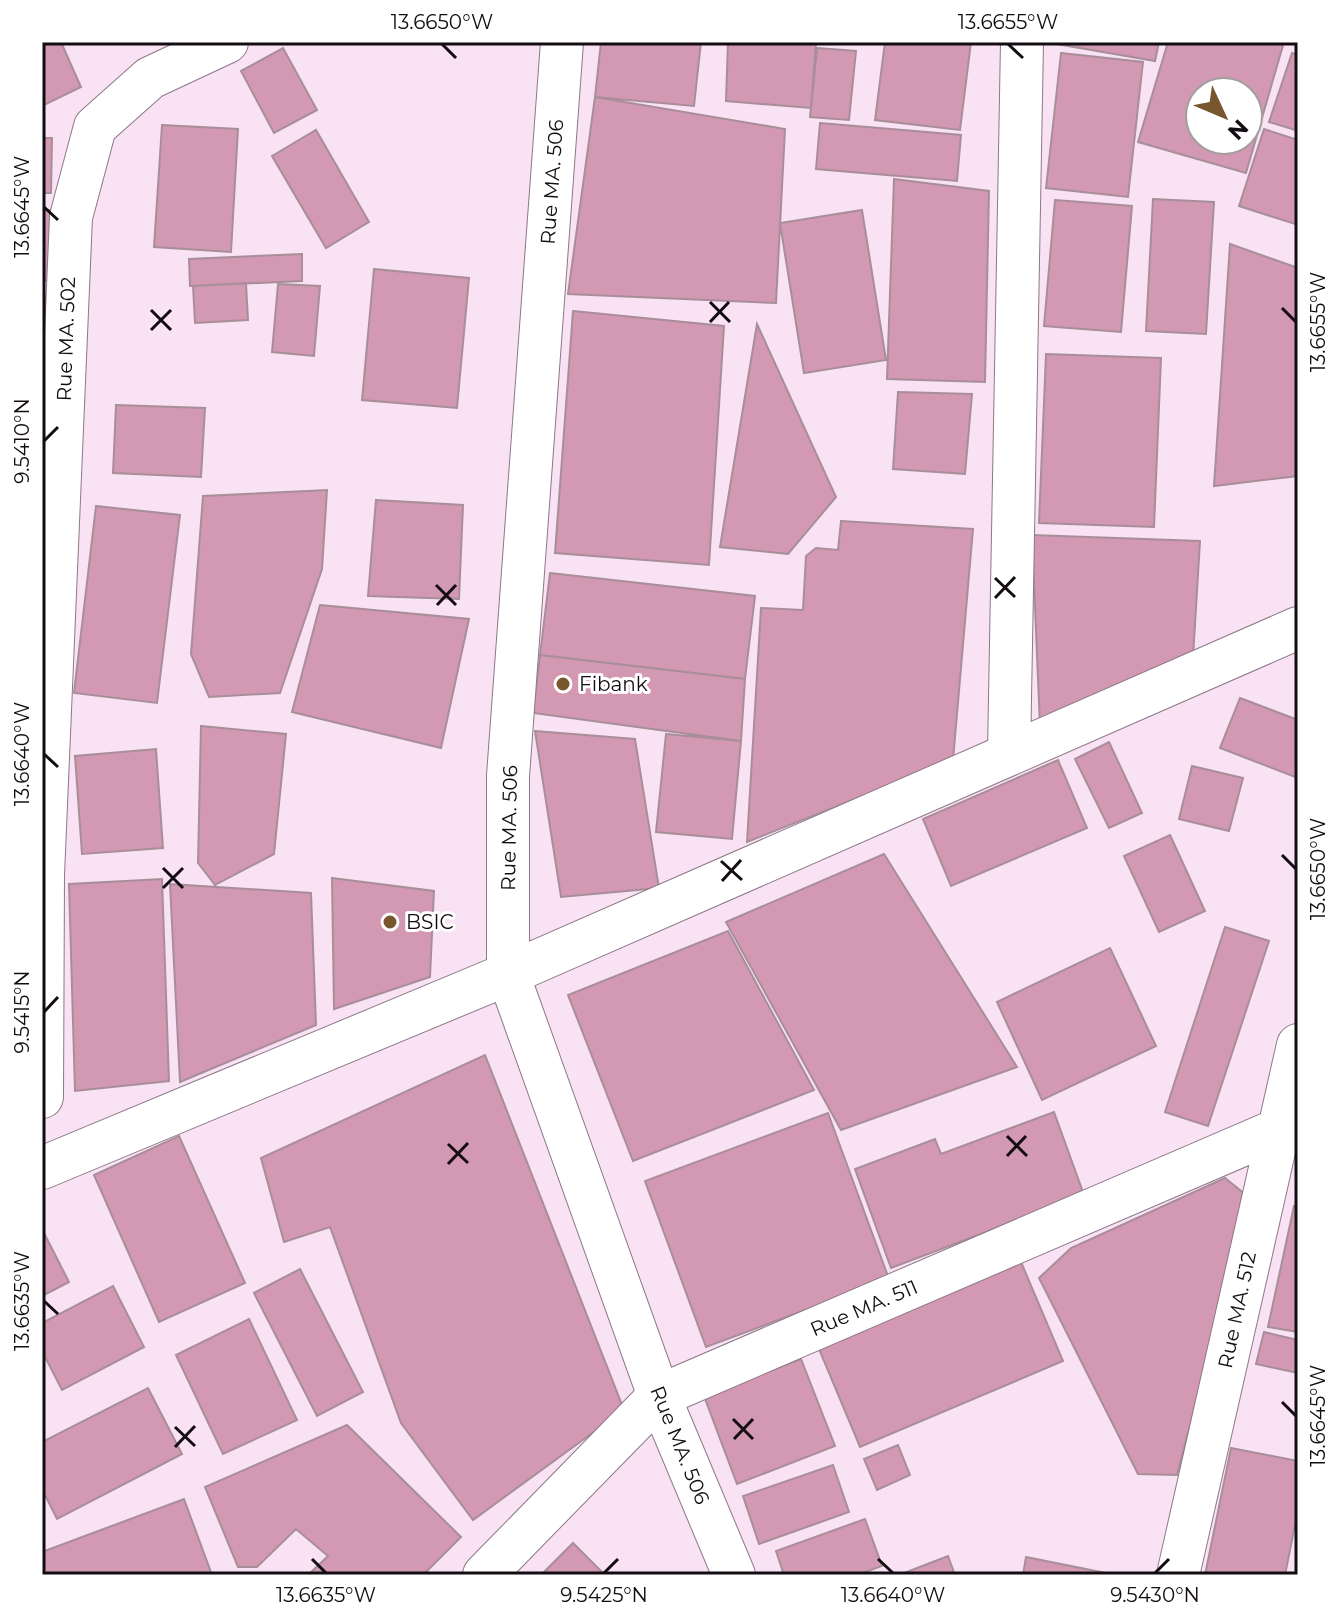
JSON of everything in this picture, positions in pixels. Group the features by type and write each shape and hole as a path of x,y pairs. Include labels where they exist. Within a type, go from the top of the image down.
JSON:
{"street":[{"name":"Rue MA. 502","path":"42,1097 43,875 71,217 95,127 150,78 227,42"},
{"name":"Rue MA. 506","path":"562,42 508,776 508,974 659,1396 734,1575"},
{"path":"1009,753 1022,42"},
{"path":"42,1168 508,974 1298,628"},
{"name":"Rue MA. 512","path":"1178,1575 1287,1126 1298,1045"},
{"name":"Rue MA. 511","path":"484,1575 659,1396 1287,1126"}],"building":[{"path":"42,42 61,42 81,87 42,106"},
{"path":"601,42 701,42 694,106 595,97"},
{"path":"728,42 816,42 811,108 726,101"},
{"path":"885,42 971,42 960,130 875,120"},
{"path":"1045,42 1159,42 1155,61"},
{"path":"1168,42 1284,42 1264,111 1264,76 1184,76 1184,155 1138,142"},
{"path":"283,48 317,110 274,133 241,71"},
{"path":"817,48 856,51 849,120 810,117"},
{"path":"1061,53 1143,62 1128,197 1046,188"},
{"path":"1292,53 1298,55 1298,131 1269,122"},
{"path":"595,97 785,129 776,303 568,294"},
{"path":"820,123 961,135 957,181 816,169"},
{"path":"162,125 238,129 231,252 154,247"},
{"path":"1264,129 1298,140 1298,225 1239,206 1255,156 1264,156"},
{"path":"316,130 369,222 326,248 272,156"},
{"path":"42,138 52,138 51,193 42,193"},
{"path":"1187,156 1251,156 1246,173"},
{"path":"894,179 989,191 985,382 887,379"},
{"path":"1153,199 1214,202 1206,334 1146,331"},
{"path":"1055,200 1132,206 1121,332 1044,326"},
{"path":"42,210 51,210 50,281 42,281"},
{"path":"862,210 886,360 804,373 780,223"},
{"path":"1230,244 1298,268 1298,476 1214,486"},
{"path":"302,254 302,281 190,286 189,259"},
{"path":"374,269 469,278 457,408 362,400"},
{"path":"246,283 248,320 195,323 193,286"},
{"path":"278,284 320,286 314,356 272,352"},
{"path":"42,296 58,296 58,342 42,342"},
{"path":"573,311 724,326 709,565 555,553"},
{"path":"757,324 836,497 788,554 720,547"},
{"path":"1046,354 1161,358 1154,527 1039,523"},
{"path":"898,392 972,394 965,474 893,469"},
{"path":"116,405 205,408 201,477 113,473"},
{"path":"327,490 322,569 280,693 209,697 191,654 203,496"},
{"path":"376,500 463,505 459,599 368,596"},
{"path":"96,506 180,515 157,703 74,693"},
{"path":"841,521 973,529 953,760 747,842 761,608 803,610 806,556 816,548 838,550"},
{"path":"1032,535 1200,541 1192,674 1040,726"},
{"path":"550,573 755,596 745,679 540,655"},
{"path":"320,605 469,619 441,748 292,712"},
{"path":"540,655 745,679 741,741 533,713"},
{"path":"1240,698 1298,720 1298,778 1220,748"},
{"path":"201,726 286,734 274,854 215,885 198,863"},
{"path":"535,731 635,739 659,888 561,897"},
{"path":"666,734 741,741 732,839 656,832"},
{"path":"1109,742 1142,813 1109,828 1075,759"},
{"path":"156,749 163,848 82,854 75,756"},
{"path":"1058,760 1087,828 951,886 923,819"},
{"path":"1192,766 1243,778 1229,831 1179,819"},
{"path":"1170,835 1205,911 1159,932 1124,856"},
{"path":"884,854 1017,1067 841,1130 726,922"},
{"path":"332,878 434,891 430,977 334,1009"},
{"path":"162,879 169,1081 75,1091 69,884"},
{"path":"170,884 311,893 316,1025 180,1082"},
{"path":"1225,927 1269,941 1208,1126 1165,1112"},
{"path":"728,931 814,1090 633,1161 568,995"},
{"path":"1110,948 1156,1046 1042,1100 997,1002"},
{"path":"485,1055 624,1410 473,1520 401,1423 330,1227 284,1242 261,1158"},
{"path":"1054,1112 1084,1195 891,1268 855,1169 935,1139 941,1154"},
{"path":"828,1113 889,1279 706,1347 645,1181"},
{"path":"179,1136 245,1283 159,1322 94,1175"},
{"path":"1225,1178 1250,1198 1177,1475 1138,1474 1039,1278 1071,1248"},
{"path":"1294,1206 1298,1207 1298,1332 1268,1327"},
{"path":"42,1229 69,1282 42,1296"},
{"path":"1021,1262 1063,1361 860,1447 819,1349"},
{"path":"300,1269 363,1392 317,1416 254,1293"},
{"path":"113,1286 144,1347 62,1390 42,1351 42,1323"},
{"path":"249,1319 297,1420 223,1454 176,1355"},
{"path":"1264,1332 1298,1340 1298,1373 1256,1364"},
{"path":"801,1359 835,1446 737,1484 704,1396"},
{"path":"148,1388 182,1454 57,1519 42,1489 42,1442"},
{"path":"347,1425 461,1537 423,1575 308,1575 328,1556 296,1529 257,1567 238,1567 205,1487"},
{"path":"898,1445 910,1475 877,1490 864,1459"},
{"path":"1231,1448 1298,1461 1298,1510 1285,1575 1205,1575"},
{"path":"833,1465 849,1512 759,1544 743,1496"},
{"path":"184,1499 212,1575 42,1575 42,1552"},
{"path":"865,1519 882,1566 857,1575 784,1575 776,1551"},
{"path":"573,1543 605,1575 541,1575"},
{"path":"948,1556 955,1575 899,1575"},
{"path":"1026,1557 1116,1575 1023,1575"}],"place":[{"name":"Fibank","path":"563,684"},
{"name":"BSIC","path":"390,922"}]}
